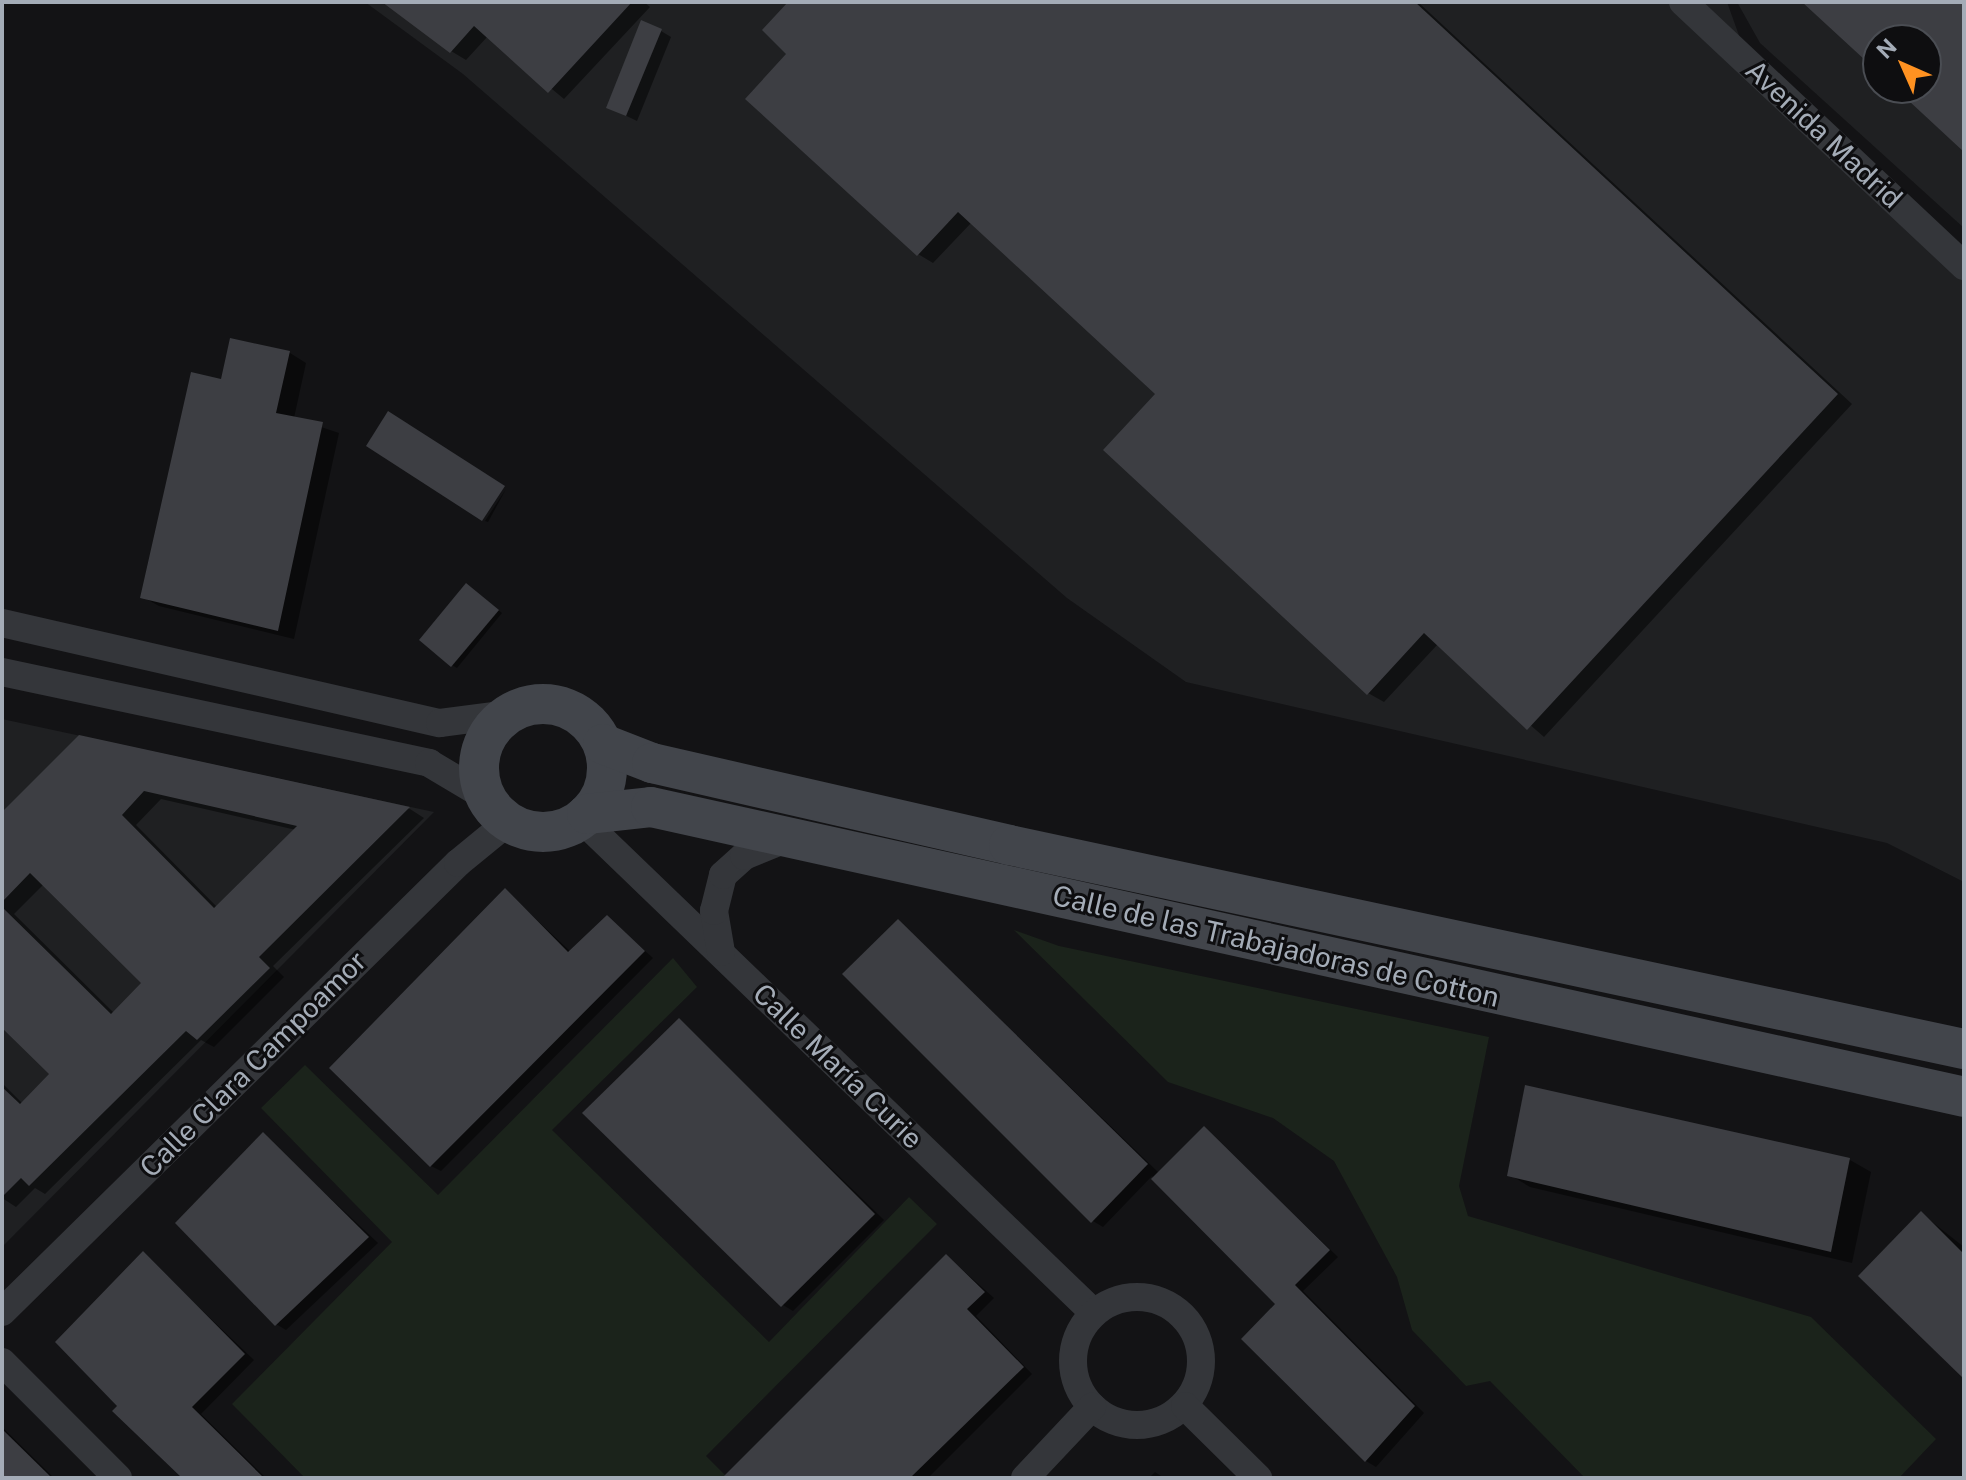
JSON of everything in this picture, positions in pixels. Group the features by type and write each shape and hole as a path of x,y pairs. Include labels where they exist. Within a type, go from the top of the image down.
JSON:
{"street":[{"name":"Avenida Madrid","path":"1683,2 1964,266"},
{"path":"2,623 440,723 509,714"},
{"path":"2,672 429,763 497,810 543,833 584,817 605,788 603,744 580,715 563,706 526,705 494,726 482,751 480,779 497,810"},
{"name":"Calle de las Trabajadoras de Cotton","path":"603,744 652,763 1009,845 1964,1049"},
{"name":"Calle de las Trabajadoras de Cotton","path":"584,817 651,807 1964,1097"},
{"name":"Calle Clara Campoamor","path":"2,1312 458,863 497,810"},
{"name":"Calle María Curie","path":"584,817 1094,1313"},
{"path":"721,952 714,911 723,875 744,856 786,839"},
{"path":"1141,1296 1180,1312 1197,1336 1202,1358 1199,1380 1185,1406 1160,1421 1134,1425 1092,1407 1073,1369 1080,1331 1094,1313 1118,1299 1141,1296"},
{"path":"2,1362 118,1478"},
{"path":"1185,1406 1258,1478"},
{"path":"1025,1478 1092,1407"}],"shaded area":[{"path":"365,2 1727,2 1741,41 1964,251 1964,882 1887,843 1186,682 1067,598 463,74"},
{"path":"1737,2 1964,2 1964,228 1760,43"},
{"path":"2,719 434,812 2,1247"},
{"path":"1014,930 1059,946 1489,1037 1459,1186 1468,1216 1811,1317 1936,1439 1899,1478 1585,1478 1490,1381 1466,1386 1412,1330 1397,1277 1334,1161 1273,1118 1168,1082"},
{"path":"673,958 697,987 552,1130 769,1342 909,1197 937,1224 706,1456 728,1478 305,1478 232,1404 392,1242 261,1108 305,1065 438,1195"}],"building":[{"path":"382,2 632,2 548,93 474,26 450,53"},
{"path":"788,2 1415,2 1838,394 1527,730 1424,633 1367,695 1103,450 1155,394 958,212 917,256 745,99 786,54 762,30"},
{"path":"1802,2 1964,2 1964,152 1912,104 1942,104 1942,24 1862,24 1862,57"},
{"path":"641,20 662,29 626,116 606,108"},
{"path":"230,338 290,351 276,413 323,422 278,631 140,598 191,372 221,379"},
{"path":"388,411 505,486 482,521 366,446"},
{"path":"466,583 499,610 451,667 419,640"},
{"path":"79,735 410,807 259,957 270,968 197,1040 186,1031 29,1186 21,1178 2,1197 2,1087 20,1104 49,1074 2,1028 2,907 111,1014 141,983 30,873 2,902 2,812","holes":["144,791 297,826 214,908 122,815"]},
{"path":"505,888 568,952 607,915 645,951 430,1167 329,1068"},
{"path":"898,919 1148,1164 1091,1223 842,974"},
{"path":"679,1018 875,1214 781,1307 582,1113"},
{"path":"1525,1085 1850,1158 1831,1252 1507,1176"},
{"path":"1204,1126 1330,1250 1295,1285 1415,1406 1365,1462 1241,1339 1275,1304 1151,1179"},
{"path":"263,1132 369,1237 275,1326 175,1223"},
{"path":"1921,1211 1964,1254 1964,1379 1858,1276"},
{"path":"143,1251 245,1354 192,1407 264,1478 182,1478 112,1411 117,1406 55,1342"},
{"path":"946,1254 985,1292 967,1309 1024,1367 910,1478 722,1478"},
{"path":"2,1429 52,1478 2,1478"}]}
